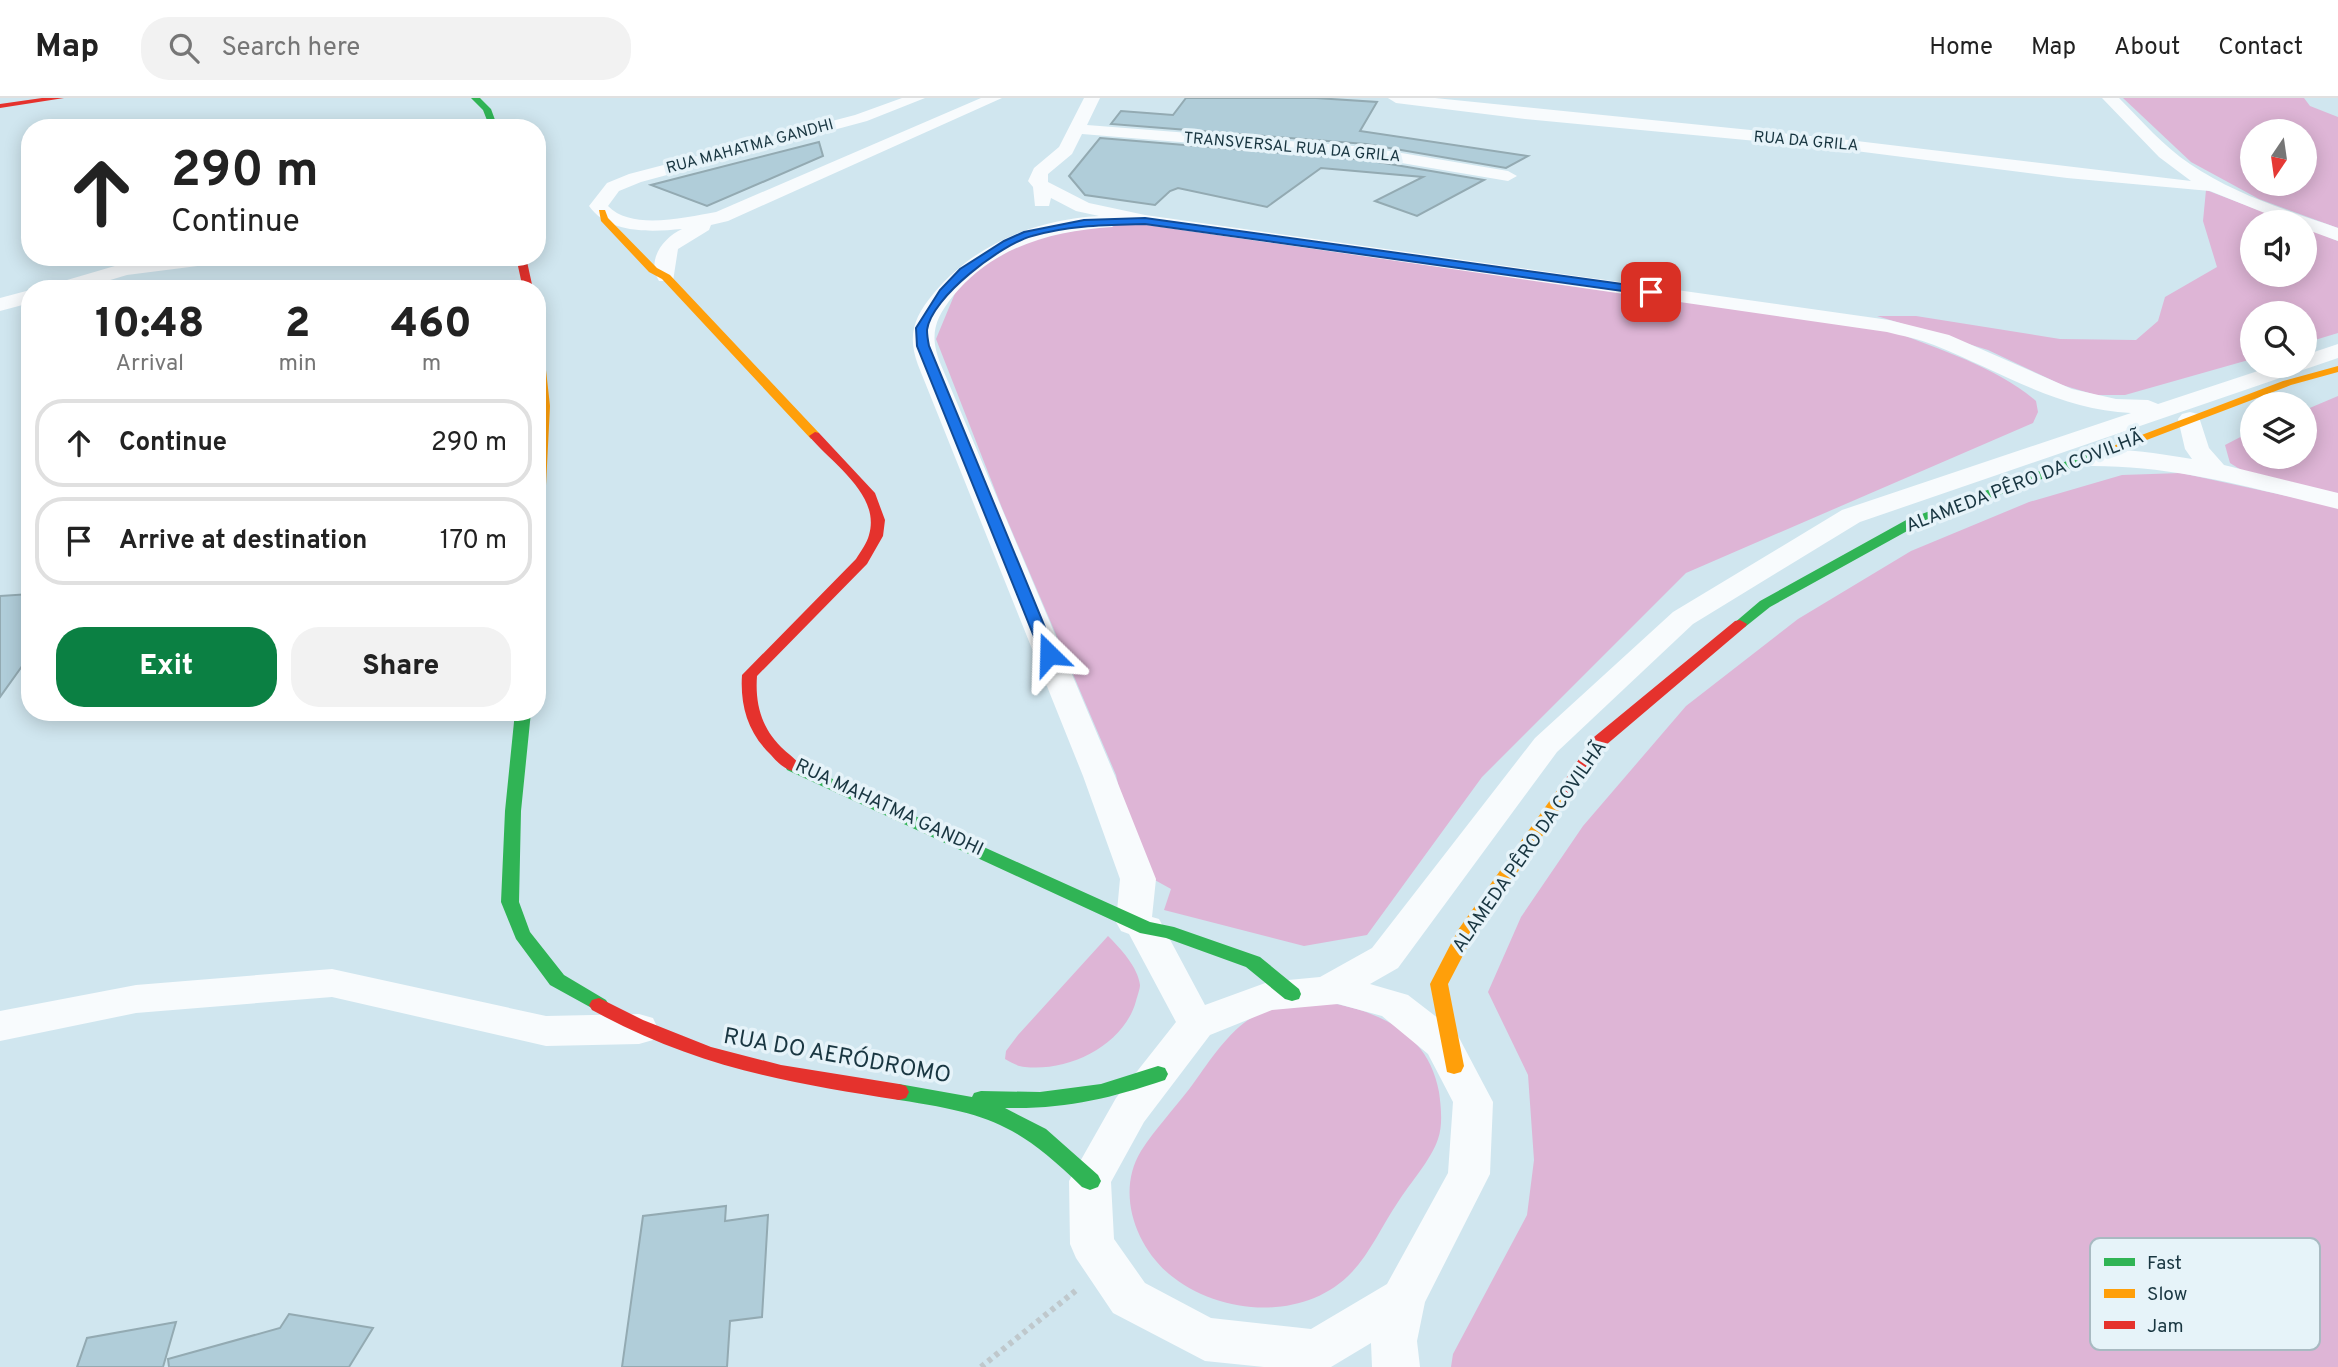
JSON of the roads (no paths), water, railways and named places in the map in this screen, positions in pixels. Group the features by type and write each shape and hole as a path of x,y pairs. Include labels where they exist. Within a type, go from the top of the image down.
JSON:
{"street":[{"path":"0,106 60,98"},
{"path":"475,98 487,109 491,119"},
{"path":"861,118 879,108 883,102 880,98"},
{"name":"RUA MAHATMA GANDHI","path":"917,98 861,118 635,178 613,187 598,206 604,219 653,270 666,277 869,493 879,512 879,530 874,546 750,675 745,697 752,723 792,765 1140,925 1254,962 1309,992"},
{"path":"666,277 663,258 666,248 679,237 994,98"},
{"path":"1092,98 1066,150 1040,172 1037,181 1083,207 1145,221 1876,324 1939,340 2048,391 2100,405 2180,413 2197,449 2215,471"},
{"name":"RUA DA GRILA","path":"1396,98 1525,114 1840,144 2095,176 2216,185"},
{"path":"2110,98 2155,144 2185,169 2275,210"},
{"name":"TRANSVERSAL RUA DA GRILA","path":"1076,129 1366,152 1508,176"},
{"path":"1042,186 1042,205 1033,221 1008,243 964,272 944,292 922,328 923,346 1138,879 1140,925 1165,962 1196,1024"},
{"path":"1033,221 1083,207"},
{"path":"1055,227 1072,220 1083,207"},
{"path":"601,212 626,221 659,225 721,217"},
{"path":"1008,243 1028,234 1084,222 1145,221"},
{"path":"2317,227 2338,235"},
{"path":"88,280 125,269 149,266"},
{"path":"0,305 21,299"},
{"path":"2317,358 2338,351"},
{"name":"ALAMEDA PÊRO DA COVILHÃ","path":"2180,413 2338,369"},
{"name":"ALAMEDA PÊRO DA COVILHÃ","path":"1309,992 1385,958 1546,745 1683,618 1851,516 2074,451 2180,413 2265,378"},
{"path":"2048,391 2064,405 2072,424 2074,451 2215,471 2338,501"},
{"name":"ALAMEDA PÊRO DA COVILHÃ","path":"1454,1066 1439,984 1464,935 1600,741 1765,604 1913,522 2074,451"},
{"name":"RUA DO AERÓDROMO","path":"522,721 513,811 510,902 522,934 557,979 639,1029 703,1055 773,1073 956,1101 1018,1122 1056,1148 1090,1181"},
{"path":"0,1027 136,999 332,983 546,1031 639,1029"},
{"path":"1396,1367 1394,1341 1404,1299 1469,1174 1473,1102 1442,1043 1394,1005 1338,990 1268,996 1196,1024 1130,1110 1090,1181 1092,1244 1129,1298 1205,1339 1268,1355 1316,1350 1404,1299"},
{"path":"956,1101 1000,1097 1040,1100 1101,1092 1158,1074"}]}
